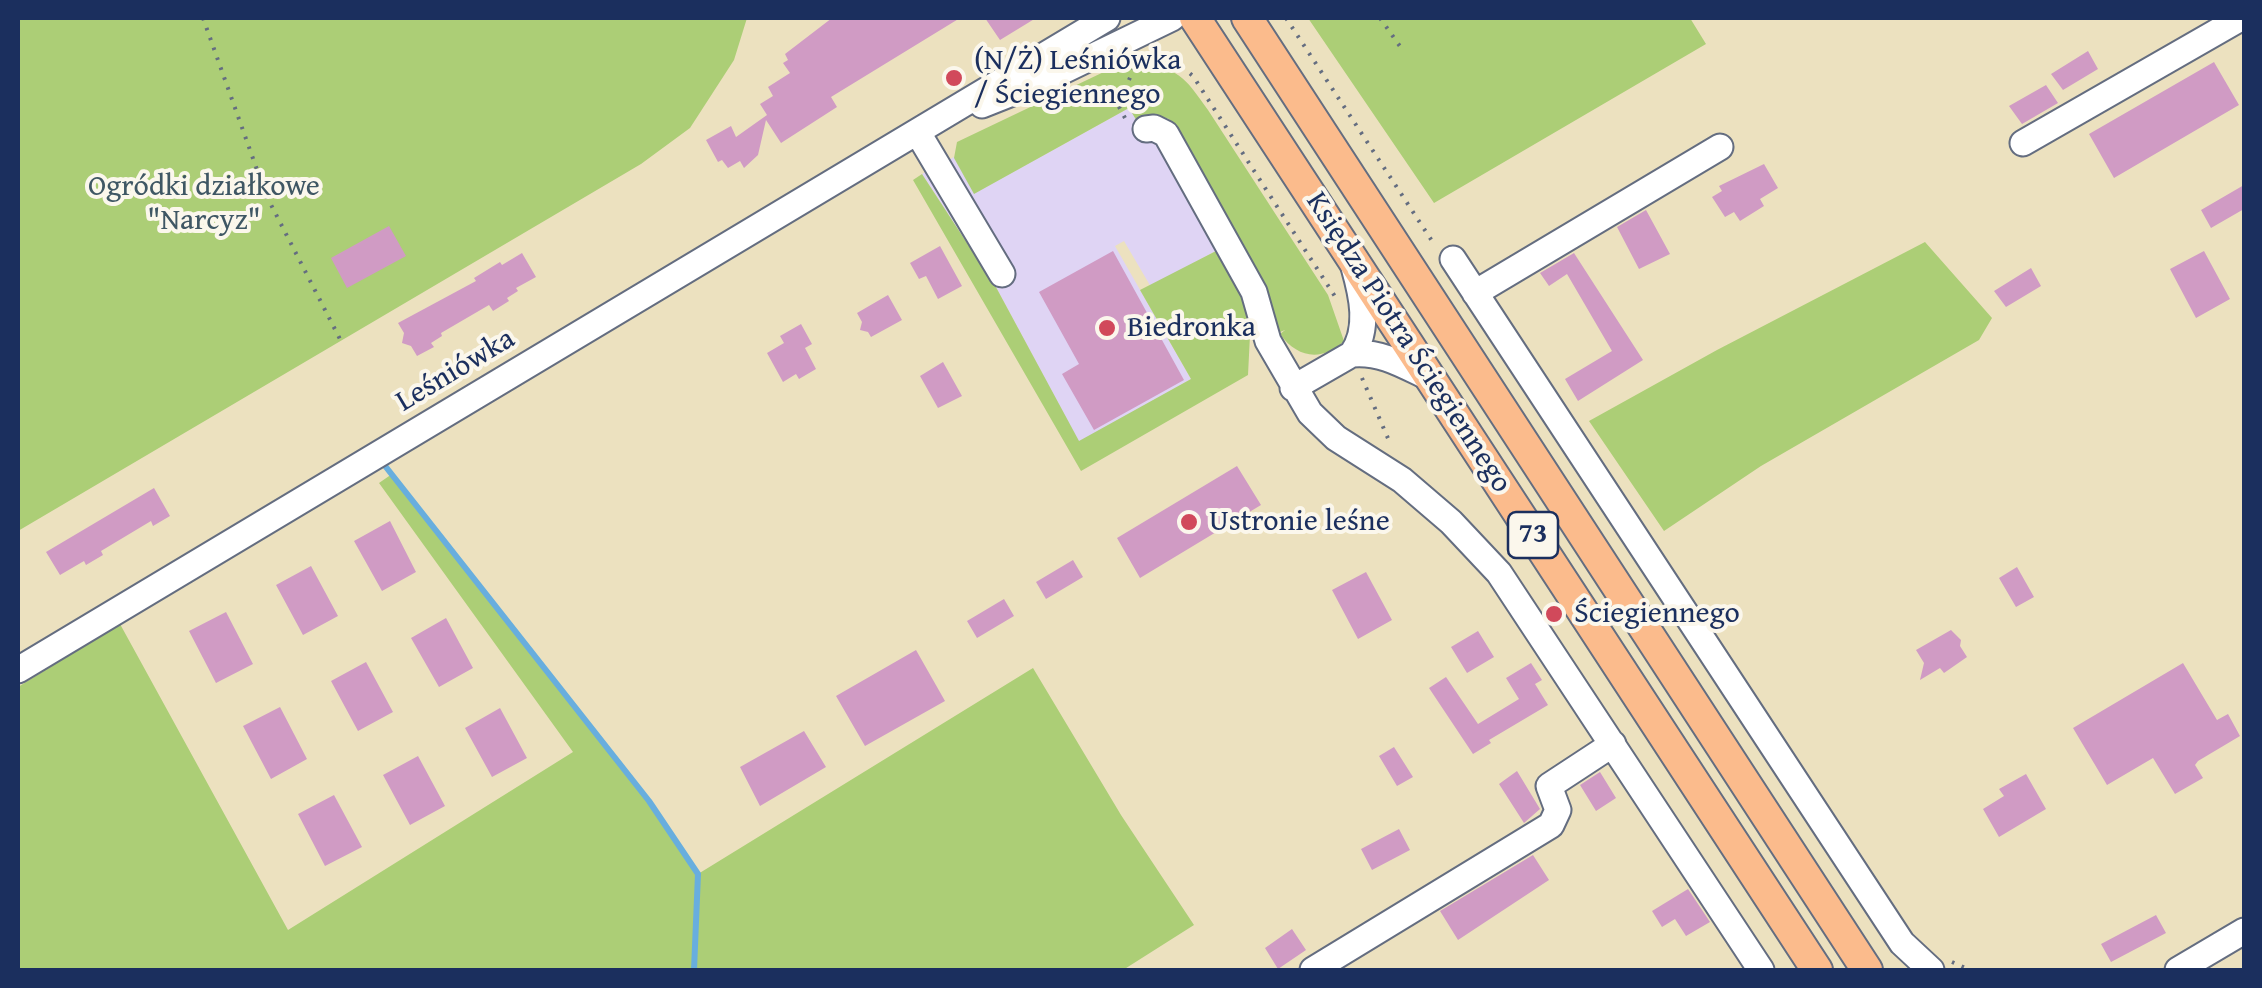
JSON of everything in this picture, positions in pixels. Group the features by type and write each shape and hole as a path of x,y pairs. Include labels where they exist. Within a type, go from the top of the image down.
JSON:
{"main road":[{"name":"Księdza Piotra Ściegiennego","path":"1195,18 1817,970"},
{"name":"Księdza Piotra Ściegiennego","path":"1247,18 1867,970"}],"street":[{"name":"Leśniówka","path":"18,670 1107,18"},
{"name":"Leśniówka","path":"922,130 1140,44 1172,18"},
{"path":"2023,143 2241,18"},
{"path":"1136,124 1166,134 1254,292 1268,341 1310,413 1336,438 1402,480 1452,522 1498,574 1761,970"},
{"path":"922,130 1002,274"},
{"path":"1475,293 1720,146"},
{"path":"1352,258 1363,313 1355,361"},
{"path":"1453,259 1902,944 1931,970"},
{"path":"1293,388 1374,354 1430,378"},
{"path":"1313,970 1551,825 1558,810 1549,786 1613,744"},
{"path":"2178,970 2244,931"}],"path":[{"path":"203,18 266,195 342,342"},
{"path":"1286,18 1435,245 1453,259"},
{"path":"1380,18 1404,52"},
{"path":"1136,124 1118,104 1140,44 1152,55 1177,63 1193,76 1335,296 1339,308"},
{"path":"1355,361 1402,470 1402,480"}],"shaded area":[{"path":"1129,108 1144,118 1156,114 1172,121 1237,239 1151,287 1124,241 1115,246 1191,379 1079,442 997,289 922,174 954,157 975,193"}],"green space":[{"name":"Ogródki działkowe \"Narcyz\"","path":"18,18 747,18 734,60 690,128 641,164 18,531"},
{"path":"1308,18 1690,18 1706,44 1434,203"},
{"path":"1140,59 1183,78 1208,110 1328,295 1344,341 1336,348 1319,354 1302,352 1280,334 1285,330 1278,329 1261,281 1169,119 1153,114 1138,123 1129,108 974,194 954,158 957,142 1110,69"},
{"path":"922,174 997,289 1079,441 1191,379 1140,290 1216,251 1251,315 1248,375 1081,471 913,180"},
{"path":"1925,242 1992,318 1979,340 1761,466 1664,531 1589,421"},
{"path":"392,474 649,801 698,874 1033,668 1121,815 1194,925 1123,970 18,970 18,687 120,624 288,930 573,752 379,483"}],"building":[{"path":"832,18 960,18 831,97 837,107 781,143 766,120 758,155 744,168 740,161 728,168 722,160 718,162 706,140 731,126 736,137 767,115 760,104 773,96 768,87 790,73 783,63 788,60 785,54"},
{"path":"985,18 1036,18 1000,40"},
{"path":"2088,51 2098,69 2063,90 2051,74"},
{"path":"2214,62 2239,105 2114,178 2089,134"},
{"path":"2046,85 2058,103 2022,124 2009,106"},
{"path":"1764,164 1778,188 1760,199 1764,206 1740,221 1734,212 1725,217 1712,197 1722,191 1719,186"},
{"path":"2244,185 2244,209 2211,228 2201,210"},
{"path":"1646,210 1670,254 1639,269 1617,227"},
{"path":"389,226 406,256 347,288 331,258"},
{"path":"940,246 962,286 938,299 926,276 919,279 910,263"},
{"name":"Biedronka","path":"1113,251 1184,380 1094,430 1062,374 1079,364 1039,292"},
{"path":"2204,251 2230,299 2196,318 2170,269"},
{"path":"522,253 536,277 516,288 518,291 507,298 509,301 493,311 489,305 441,333 431,343 434,347 417,356 411,346 402,343 404,333 398,323"},
{"path":"1574,253 1643,360 1578,401 1565,379 1612,351 1567,274 1549,286 1540,273"},
{"path":"2031,268 2041,286 2006,307 1994,291"},
{"path":"888,295 902,320 871,337 860,330 862,322 857,313"},
{"path":"801,324 812,344 805,348 816,369 799,379 796,374 783,382 767,353 784,343 780,336"},
{"path":"943,362 962,396 938,408 920,376"},
{"name":"Ustronie leśne","path":"1237,466 1261,505 1140,578 1117,538"},
{"path":"154,488 170,516 153,526 151,521 101,551 103,555 60,575 46,552"},
{"path":"390,521 416,572 382,591 354,541"},
{"path":"1073,560 1083,577 1046,599 1036,582"},
{"path":"311,566 338,616 303,635 276,585"},
{"path":"2017,567 2034,597 2016,607 1999,578"},
{"path":"1366,572 1392,620 1358,639 1332,590"},
{"path":"1004,599 1014,616 977,638 967,621"},
{"path":"226,612 253,664 216,683 189,631"},
{"path":"446,618 473,668 439,687 411,638"},
{"path":"1951,630 1961,640 1967,657 1944,673 1940,668 1920,680 1924,663 1916,650"},
{"path":"1478,631 1494,657 1467,673 1451,647"},
{"path":"916,650 945,701 865,746 836,696"},
{"path":"366,662 393,712 358,731 331,681"},
{"path":"1531,663 1542,680 1535,684 1548,705 1473,754 1429,688 1446,677 1478,724 1519,699 1506,678"},
{"path":"2183,663 2217,720 2228,714 2240,736 2198,761 2195,765 2203,778 2175,794 2153,758 2107,785 2073,728"},
{"path":"280,707 307,759 271,779 243,726"},
{"path":"500,708 527,758 492,777 465,728"},
{"path":"804,731 826,767 760,806 740,767"},
{"path":"1394,747 1413,777 1397,786 1379,756"},
{"path":"418,756 445,806 410,825 383,775"},
{"path":"1517,771 1540,809 1524,823 1499,784"},
{"path":"1600,772 1616,798 1596,811 1580,785"},
{"path":"2026,774 2046,809 1999,837 1983,809 2004,796 1999,789"},
{"path":"334,795 362,847 325,866 298,814"},
{"path":"1399,829 1410,850 1372,870 1361,849"},
{"path":"1533,855 1549,880 1458,940 1440,911"},
{"path":"1688,889 1710,922 1686,936 1675,919 1662,927 1652,911"},
{"path":"2156,915 2166,933 2111,962 2101,944"},
{"path":"1292,929 1306,950 1278,969 1265,948"}],"waterway":[{"path":"382,462 649,801 698,874 694,970"}],"place":[{"name":"(N/Ż) Leśniówka / Ściegiennego","path":"954,78"},
{"name":"Biedronka","path":"1107,328"},
{"name":"Ustronie leśne","path":"1189,522"},
{"name":"Ściegiennego","path":"1554,614"}]}
